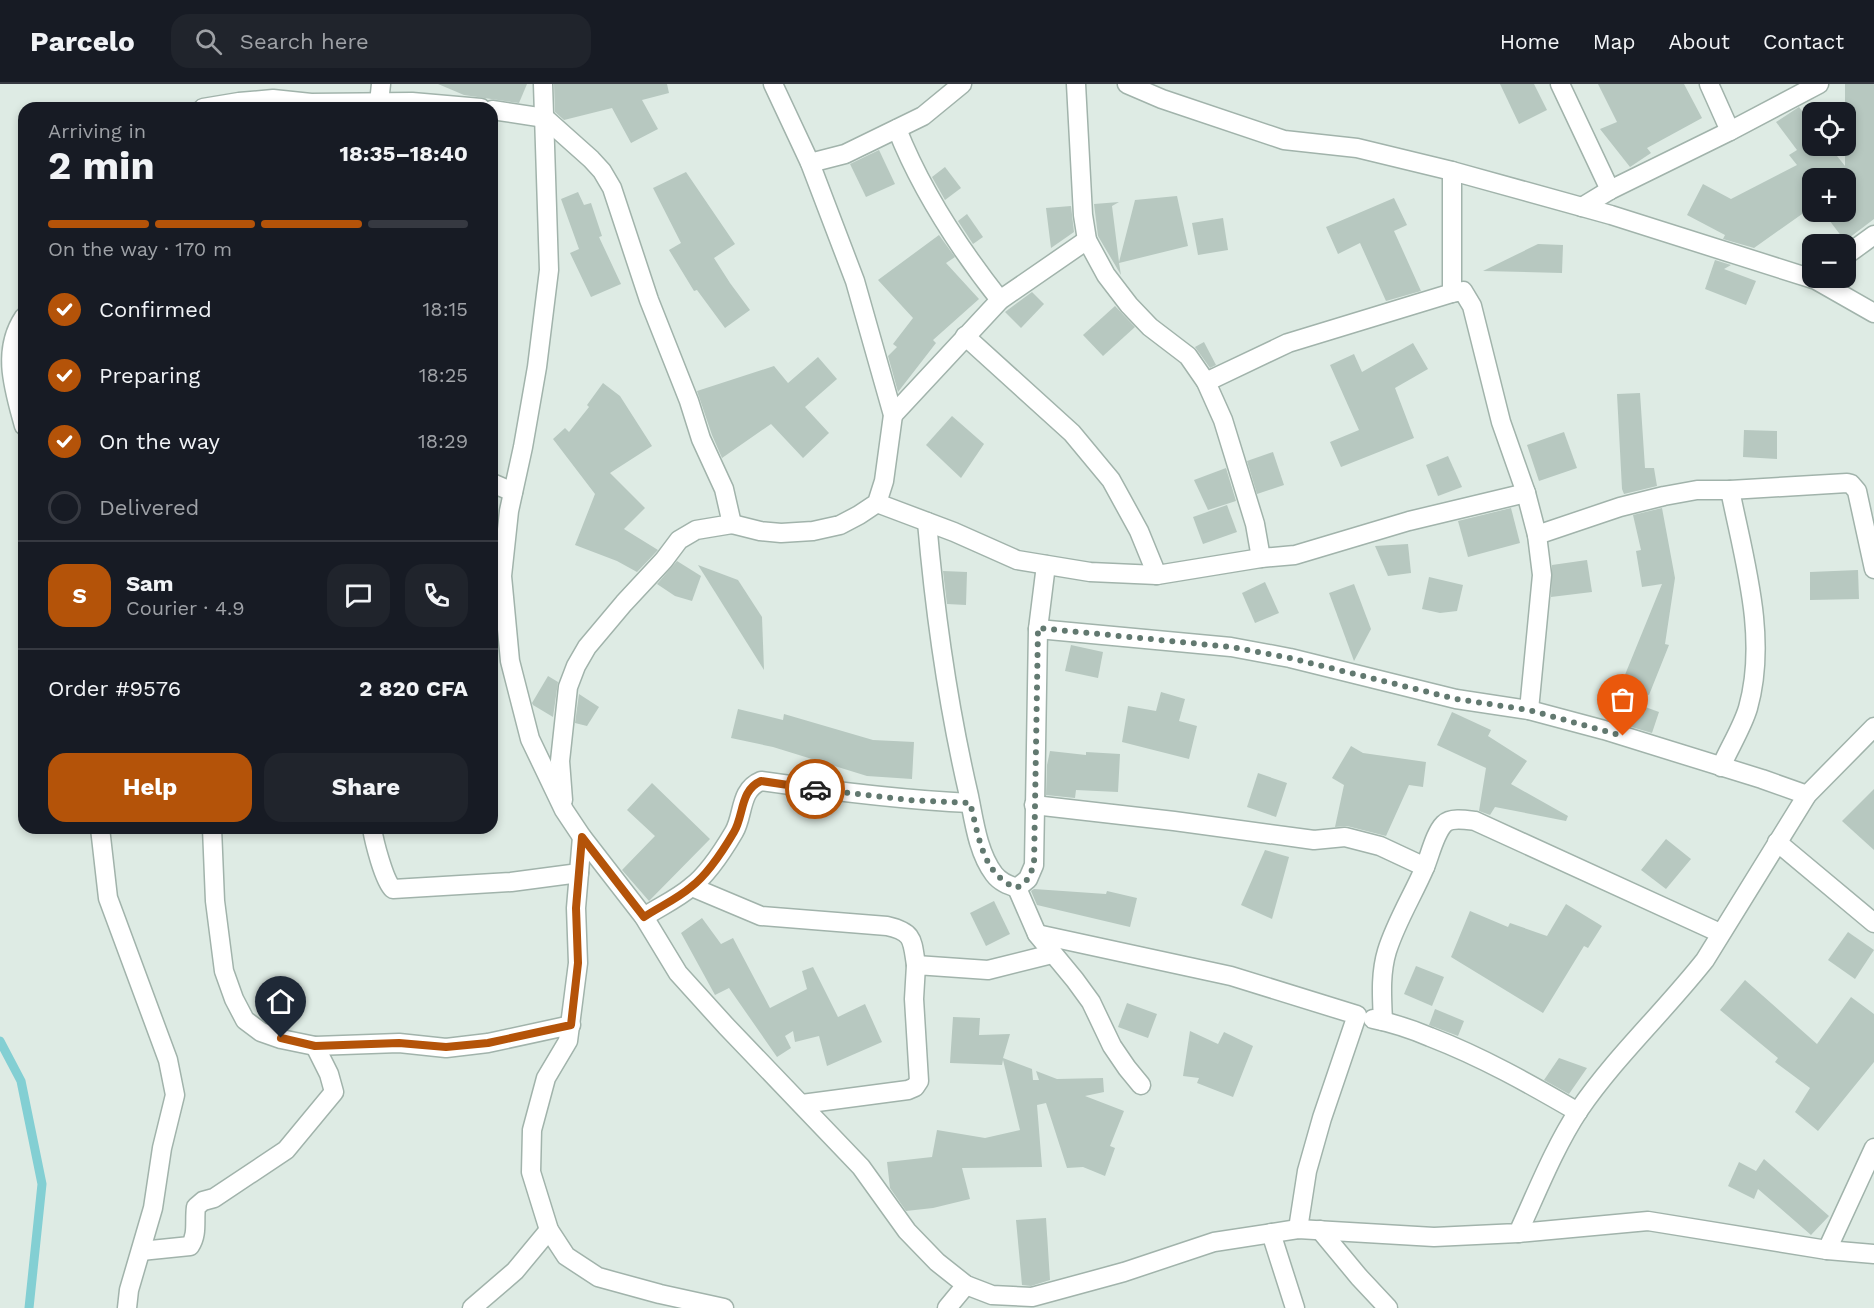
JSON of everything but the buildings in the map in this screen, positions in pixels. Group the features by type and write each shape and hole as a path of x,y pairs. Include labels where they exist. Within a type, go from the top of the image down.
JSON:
{"street":[{"path":"379,102 381,84"},
{"path":"498,571 524,447 549,270 543,84"},
{"path":"564,810 560,761 568,687 576,666 587,647 679,540 696,530 732,524 760,531 781,533 813,531 840,525 877,503 884,481 893,414 855,281 810,163 773,84"},
{"path":"810,163 845,154 923,116 962,84"},
{"path":"1076,84 1083,215 1087,240 1106,275 1129,305 1150,327 1188,356 1206,382 1223,420 1255,524 1261,558"},
{"path":"1127,84 1162,99 1284,140 1357,148 1452,171 1582,207 1802,274"},
{"path":"1560,84 1610,190"},
{"path":"1709,84 1730,131"},
{"path":"1582,207 1610,190 1730,131 1807,87"},
{"path":"239,102 273,99 289,102"},
{"path":"498,111 545,118 591,159 602,171 612,188 649,300 689,401 701,439 723,489 732,524"},
{"path":"897,129 909,159 953,233 1000,300"},
{"path":"1452,171 1452,292"},
{"path":"1856,248 1874,235"},
{"path":"893,414 1000,300 1087,240"},
{"path":"1833,288 1874,313"},
{"path":"1206,382 1288,343 1452,292 1463,291 1469,298 1501,422 1526,493 1537,535 1542,575 1529,710"},
{"path":"18,326 10,360 18,403"},
{"path":"965,336 1072,433 1111,480 1139,531 1157,575"},
{"path":"1537,535 1620,507 1697,490 1730,490 1836,482 1851,484 1859,496 1874,568"},
{"path":"498,486 513,492"},
{"path":"1721,767 1748,709 1754,667 1755,632 1748,577 1730,490"},
{"path":"877,503 1017,560 1090,572 1157,575 1261,558 1295,555 1409,521 1526,493"},
{"path":"927,522 933,596 945,678 970,803 984,855 994,875 1005,884 1017,888 1037,934 1076,980 1091,1002 1112,1046 1141,1085"},
{"path":"1017,888 1028,879 1034,865 1038,628 1046,565"},
{"path":"498,597 501,661 530,739 564,810 644,917 678,973 861,1167 907,1231 937,1262 966,1285 997,1302 1032,1297 1124,1272 1214,1242 1298,1229 1434,1237 1518,1233 1648,1221 1827,1250 1874,1254"},
{"path":"1038,628 1231,647 1290,658 1456,699 1529,710 1604,730 1806,795"},
{"path":"1518,1233 1558,1148 1578,1112 1607,1071 1698,968 1806,795 1874,727"},
{"path":"644,917 692,887 735,830 742,802 755,783 761,781 848,794 909,800 970,803"},
{"path":"1034,805 1314,840 1345,837 1380,846 1425,867"},
{"path":"1383,1021 1382,986 1386,954 1396,927 1444,824 1456,820 1475,821 1720,933"},
{"path":"101,834 108,898 168,1060 176,1095 162,1148 153,1208 129,1290 127,1308"},
{"path":"212,834 216,901 224,972 245,1020 261,1032 315,1046 399,1043 446,1047 488,1043 571,1025"},
{"path":"373,834 387,883 393,889 511,882 579,873"},
{"path":"582,837 576,908 578,963 571,1025 568,1041 546,1078 532,1130 531,1172 549,1230 566,1256 598,1277 660,1301 724,1308"},
{"path":"1777,842 1874,923"},
{"path":"692,887 760,916 887,926 902,929 911,938 916,964 914,999 919,1082 917,1086 908,1090 802,1104"},
{"path":"1037,934 1231,976 1357,1015 1394,1023 1496,1065 1578,1112"},
{"path":"916,964 988,970 1052,954"},
{"path":"1298,1229 1307,1171 1322,1118 1357,1015"},
{"path":"141,1251 190,1246 196,1235 195,1207 203,1201 214,1198 286,1150 334,1092 329,1074 315,1046"},
{"path":"1827,1250 1874,1148"},
{"path":"472,1308 515,1271 549,1230"},
{"path":"1320,1230 1388,1308"},
{"path":"1272,1233 1295,1308"},
{"path":"947,1308 966,1285"}],"waterway":[{"path":"0,1041 21,1081 42,1184 29,1308"}],"way so far":[{"path":"815,789 909,800 970,803 984,855 994,875 1005,884 1017,888 1028,879 1034,865 1038,628 1231,647 1290,658 1456,699 1529,710 1623,736"}],"route":[{"path":"281,1038 315,1046 399,1043 446,1047 488,1043 571,1025 578,963 576,908 582,837 644,917 692,887 735,830 742,802 755,783 761,781 815,789"}]}
